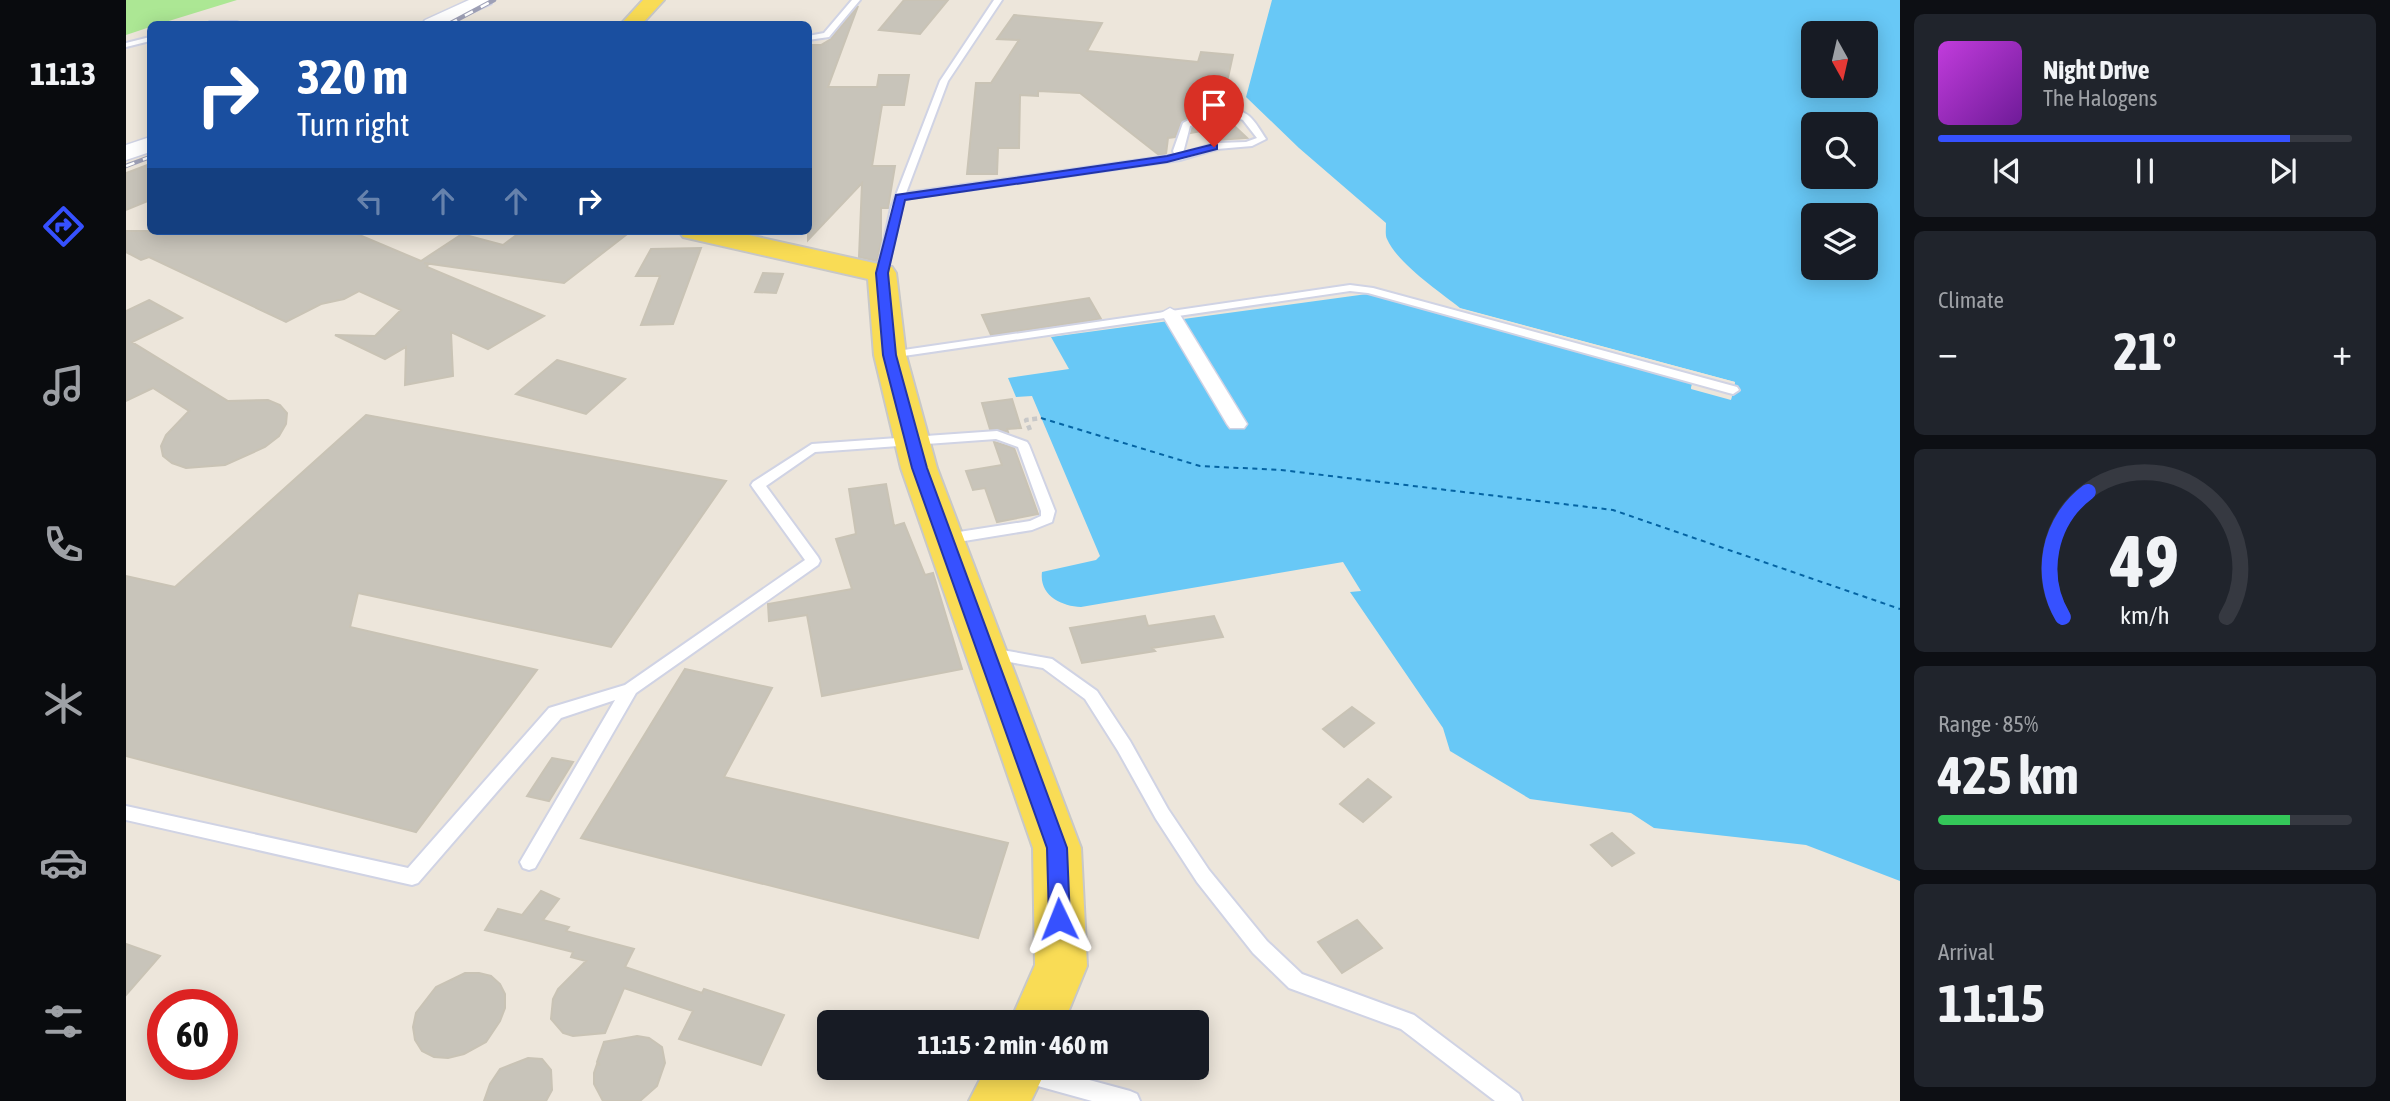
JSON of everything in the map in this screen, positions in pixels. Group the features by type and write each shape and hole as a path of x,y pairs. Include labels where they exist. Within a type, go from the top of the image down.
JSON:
{"main road":[{"path":"634,21 654,0"},
{"path":"712,235 882,273 890,355 913,442 945,539 1057,848 1061,966 1042,1010"}],"street":[{"path":"438,21 484,0"},
{"path":"126,152 147,145"},
{"path":"1170,313 1237,424"}],"lane":[{"path":"812,37 826,35 856,0"},
{"path":"882,273 900,197 944,81 998,0"},
{"path":"126,45 147,40"},
{"path":"900,197 1180,157 1214,147 1251,143 1262,139 1244,117 1238,114 1201,118 1186,125 1178,151 1180,157"},
{"path":"890,355 1170,313 1360,289 1733,390"},
{"path":"126,813 412,877 555,713 630,689 813,561 758,485 812,448 998,435 1023,445 1048,511 1047,519 1032,525 945,539"},
{"path":"986,653 1047,663 1091,695 1124,746 1162,814 1203,876 1260,947 1296,981 1407,1022 1512,1101"},
{"path":"528,862 630,689"},
{"path":"1065,1080 1130,1101"}],"green space":[{"path":"126,0 237,0 169,21 147,21 147,28 126,35"}],"water":[{"path":"1272,0 1900,0 1900,881 1806,845 1654,828 1631,813 1530,799 1450,751 1443,728 1350,592 1361,591 1343,562 1081,607 1059,602 1048,593 1042,580 1042,572 1096,560 1100,556 1032,396 1016,397 1008,378 1069,369 1051,337 1367,294 1693,383 1691,388 1731,399 1735,382 1460,308 1400,258 1387,239 1386,223 1299,148 1246,97"}],"pier":[{"path":"1369,291 1696,382 1695,386 1729,395 1731,384 1459,311 1451,306 1735,382 1731,400 1691,389 1692,383 1367,294"}],"building":[{"path":"904,0 948,0 920,34 879,30"},
{"path":"858,6 828,87 877,87 879,75 909,75 904,105 882,105 872,166 895,166 888,208 881,208 881,242 877,261 859,257 862,183 808,240 808,235 812,235 812,45 821,45 831,39"},
{"path":"1014,15 1102,23 1087,51 1198,62 1201,52 1233,55 1222,105 1182,121 1175,137 1168,138 1166,154 1159,155 1080,93 1038,91 1038,96 1020,95 1019,148 998,148 997,174 967,174 976,83 991,83 1019,40 997,39"},
{"path":"1226,118 1247,138 1216,140 1206,130 1191,133 1192,128"},
{"path":"147,165 147,201 126,210 126,173"},
{"path":"126,231 147,231 147,235 359,235 421,261 460,235 503,245 517,235 626,235 564,283 424,263 428,264 427,267 544,316 488,349 451,332 453,376 405,385 406,347 385,359 335,335 375,336 401,310 359,291 344,299 321,304 286,322 149,257 141,260 126,252"},
{"path":"701,248 673,324 641,325 660,276 636,276 651,249"},
{"path":"763,273 783,274 776,293 755,292"},
{"path":"1089,298 1101,319 991,335 982,315"},
{"path":"149,300 182,318 132,342 228,401 268,400 280,405 287,413 286,424 279,436 265,447 225,465 186,468 163,456 161,446 166,435 189,411 153,388 126,401 126,311"},
{"path":"557,360 625,379 586,414 516,394"},
{"path":"1012,399 1021,428 1007,429 1008,432 990,429 982,403"},
{"path":"366,415 726,481 611,647 358,593 350,627 537,670 416,832 126,756 126,576 175,587"},
{"path":"994,442 1014,448 1038,514 997,522 985,488 973,490 966,471 1002,465"},
{"path":"886,484 894,526 904,523 925,575 933,573 962,669 822,696 807,615 769,621 768,604 852,589 836,539 856,534 849,489"},
{"path":"1145,616 1148,626 1214,616 1223,637 1082,663 1070,628"},
{"path":"685,669 772,688 724,777 1008,843 978,938 581,838"},
{"path":"1352,707 1374,723 1344,747 1323,729"},
{"path":"552,758 573,762 549,801 527,796"},
{"path":"1368,779 1391,797 1363,822 1340,804"},
{"path":"1612,833 1634,853 1612,866 1591,845"},
{"path":"541,891 559,899 543,920 569,927 566,931 634,949 625,967 702,993 704,989 784,1015 761,1065 679,1039 693,1011 624,988 605,1033 573,1036 563,1033 551,1019 553,999 558,989 586,961 571,957 573,952 485,930 498,909 522,915"},
{"path":"1357,920 1382,948 1342,973 1318,942"},
{"path":"126,944 160,956 126,995"},
{"path":"465,973 491,976 500,984 505,994 505,1008 486,1042 464,1054 448,1058 434,1057 422,1051 415,1040 413,1027 416,1013 436,987"},
{"path":"637,1036 649,1038 662,1047 665,1063 657,1086 640,1101 603,1101 594,1084 594,1073 597,1064 600,1065 597,1062 604,1042"},
{"path":"528,1058 542,1059 551,1070 552,1090 546,1101 484,1101 490,1084 500,1069"}],"ferry route":[{"path":"1041,418 1200,466 1281,470 1613,510 1900,609"}],"railway":[{"path":"455,21 494,0"},
{"path":"126,166 147,158"}],"route":[{"path":"1059,919 1057,848 919,468 890,355 882,273 900,197 960,191 1167,159 1192,155 1214,147"}]}
